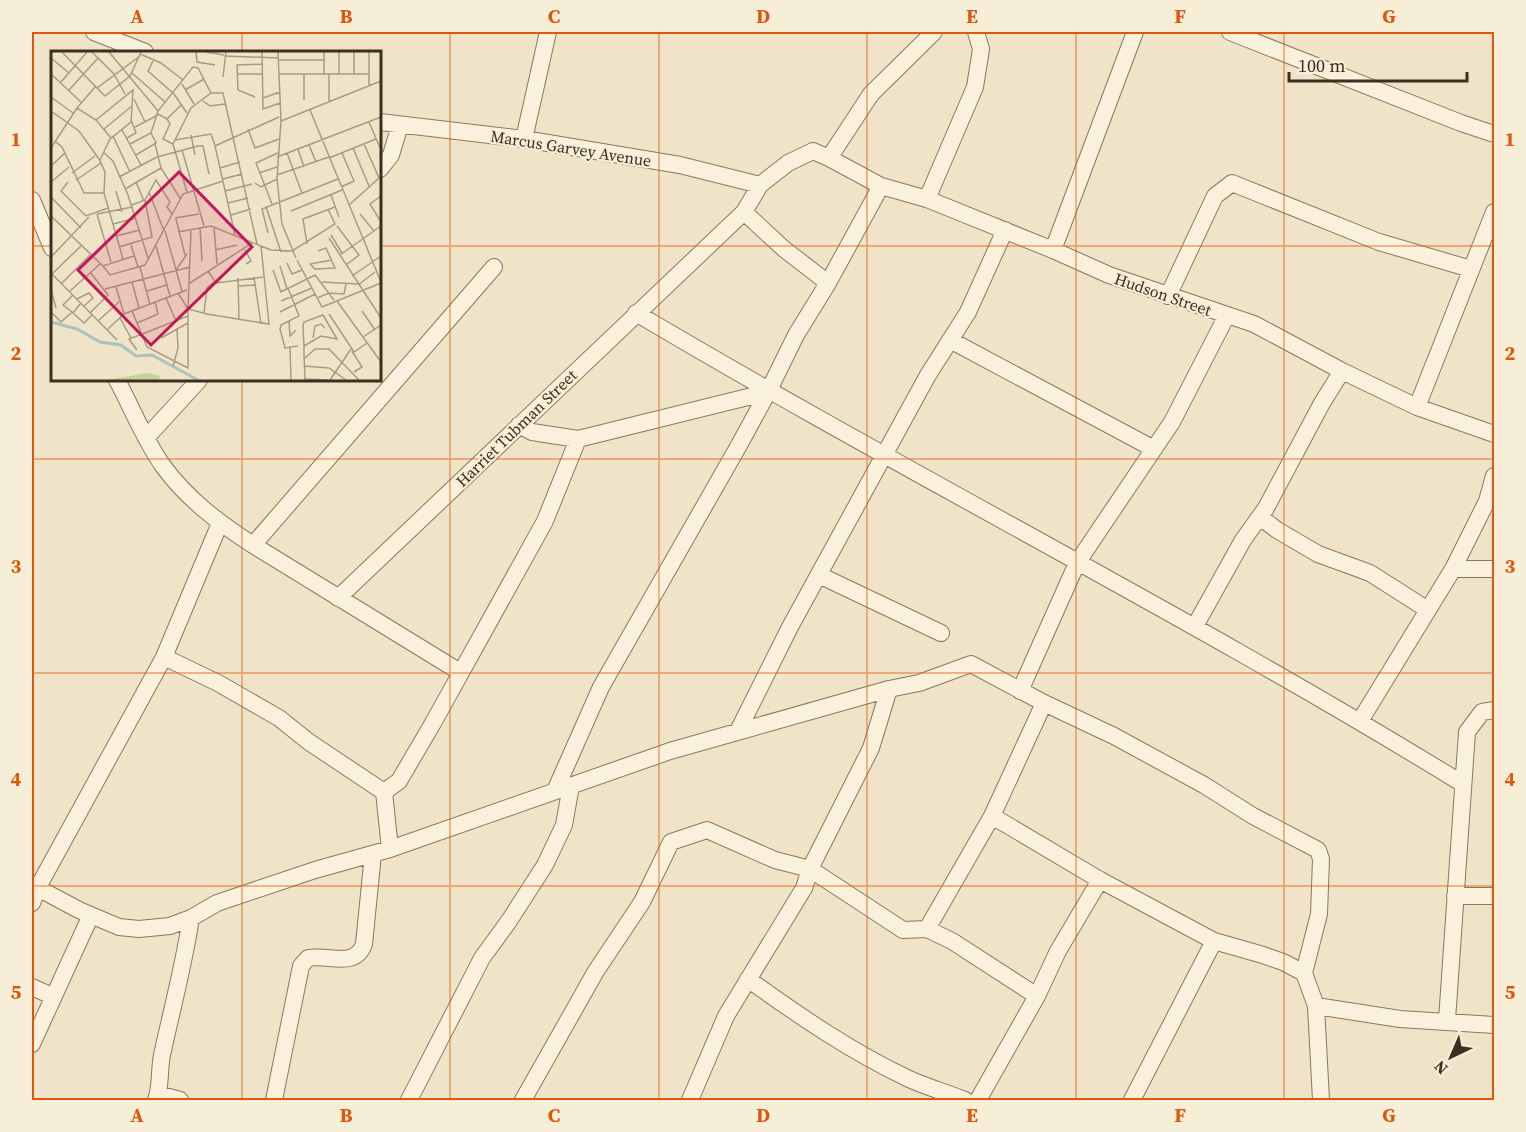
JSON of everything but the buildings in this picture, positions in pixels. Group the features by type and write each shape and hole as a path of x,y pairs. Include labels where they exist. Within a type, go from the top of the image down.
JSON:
{"street":[{"path":"94,32 143,51"},
{"path":"524,138 548,32"},
{"path":"760,185 788,163 813,152 829,158 871,94 934,32"},
{"path":"927,199 975,87 981,48 976,32"},
{"path":"1053,250 1135,32"},
{"path":"1230,32 1494,134"},
{"name":"Marcus Garvey Avenue","path":"381,122 524,138 680,165 760,185"},
{"path":"381,167 391,155 400,125"},
{"name":"Hudson Street","path":"829,158 881,186 927,199 1109,275 1254,324 1342,371 1417,407 1494,434"},
{"path":"1168,296 1215,196 1232,183 1379,242 1471,269"},
{"name":"Harriet Tubman Street","path":"338,597 744,212 760,185"},
{"path":"409,1101 482,958 545,865 564,825 563,789 601,687 768,392 796,335 881,186"},
{"path":"32,200 36,230 51,247"},
{"path":"744,212 784,249 828,282"},
{"path":"1417,407 1494,212"},
{"path":"738,731 790,627 885,454 968,312 1005,230"},
{"path":"253,545 494,267"},
{"path":"636,313 768,392 885,454 1077,563 1195,626 1360,721 1463,784"},
{"path":"1020,691 1077,563 1172,422 1227,315"},
{"path":"950,340 1154,449"},
{"path":"1195,626 1243,540 1260,517 1342,371"},
{"path":"118,381 163,466 186,493 220,523 460,672"},
{"path":"146,438 198,381"},
{"path":"519,425 532,432 578,439 768,392"},
{"path":"384,792 399,780 434,723 545,521 578,439"},
{"path":"1360,721 1453,568 1487,501 1494,476"},
{"path":"1260,517 1277,530 1318,554 1370,573 1428,610"},
{"path":"220,523 164,657 33,892 118,927 139,929 170,926 191,918 217,903 306,873 390,849 670,751 889,689 919,683 971,664 1020,691 1134,747 1204,785 1253,816 1318,850 1320,859 1319,914 1304,973 1316,1006 1322,1101"},
{"path":"1453,568 1494,569"},
{"path":"819,575 941,633"},
{"path":"164,657 219,683 279,718 309,742 384,792"},
{"path":"693,1100 726,1016 804,888 810,869 871,748 889,689"},
{"path":"927,929 992,816 1044,703"},
{"path":"1447,1020 1467,732 1482,712 1494,710"},
{"path":"384,792 390,849"},
{"path":"992,816 1100,880 1214,941 1263,955 1304,973"},
{"path":"523,1101 596,971 642,902 671,842 707,830 775,861 810,869 903,930 927,929 952,941 1036,996"},
{"path":"274,1101 301,966 308,958 320,956 351,960 361,953 364,944 374,854"},
{"path":"978,1101 1058,951 1100,880"},
{"path":"1455,896 1494,896"},
{"path":"32,1044 91,915"},
{"path":"180,1101 157,1097 159,1071 186,954 191,918"},
{"path":"1132,1101 1214,941"},
{"path":"748,979 795,1013 909,1079 965,1101"},
{"path":"32,987 52,996"},
{"path":"1316,1006 1400,1019 1494,1024"}]}
